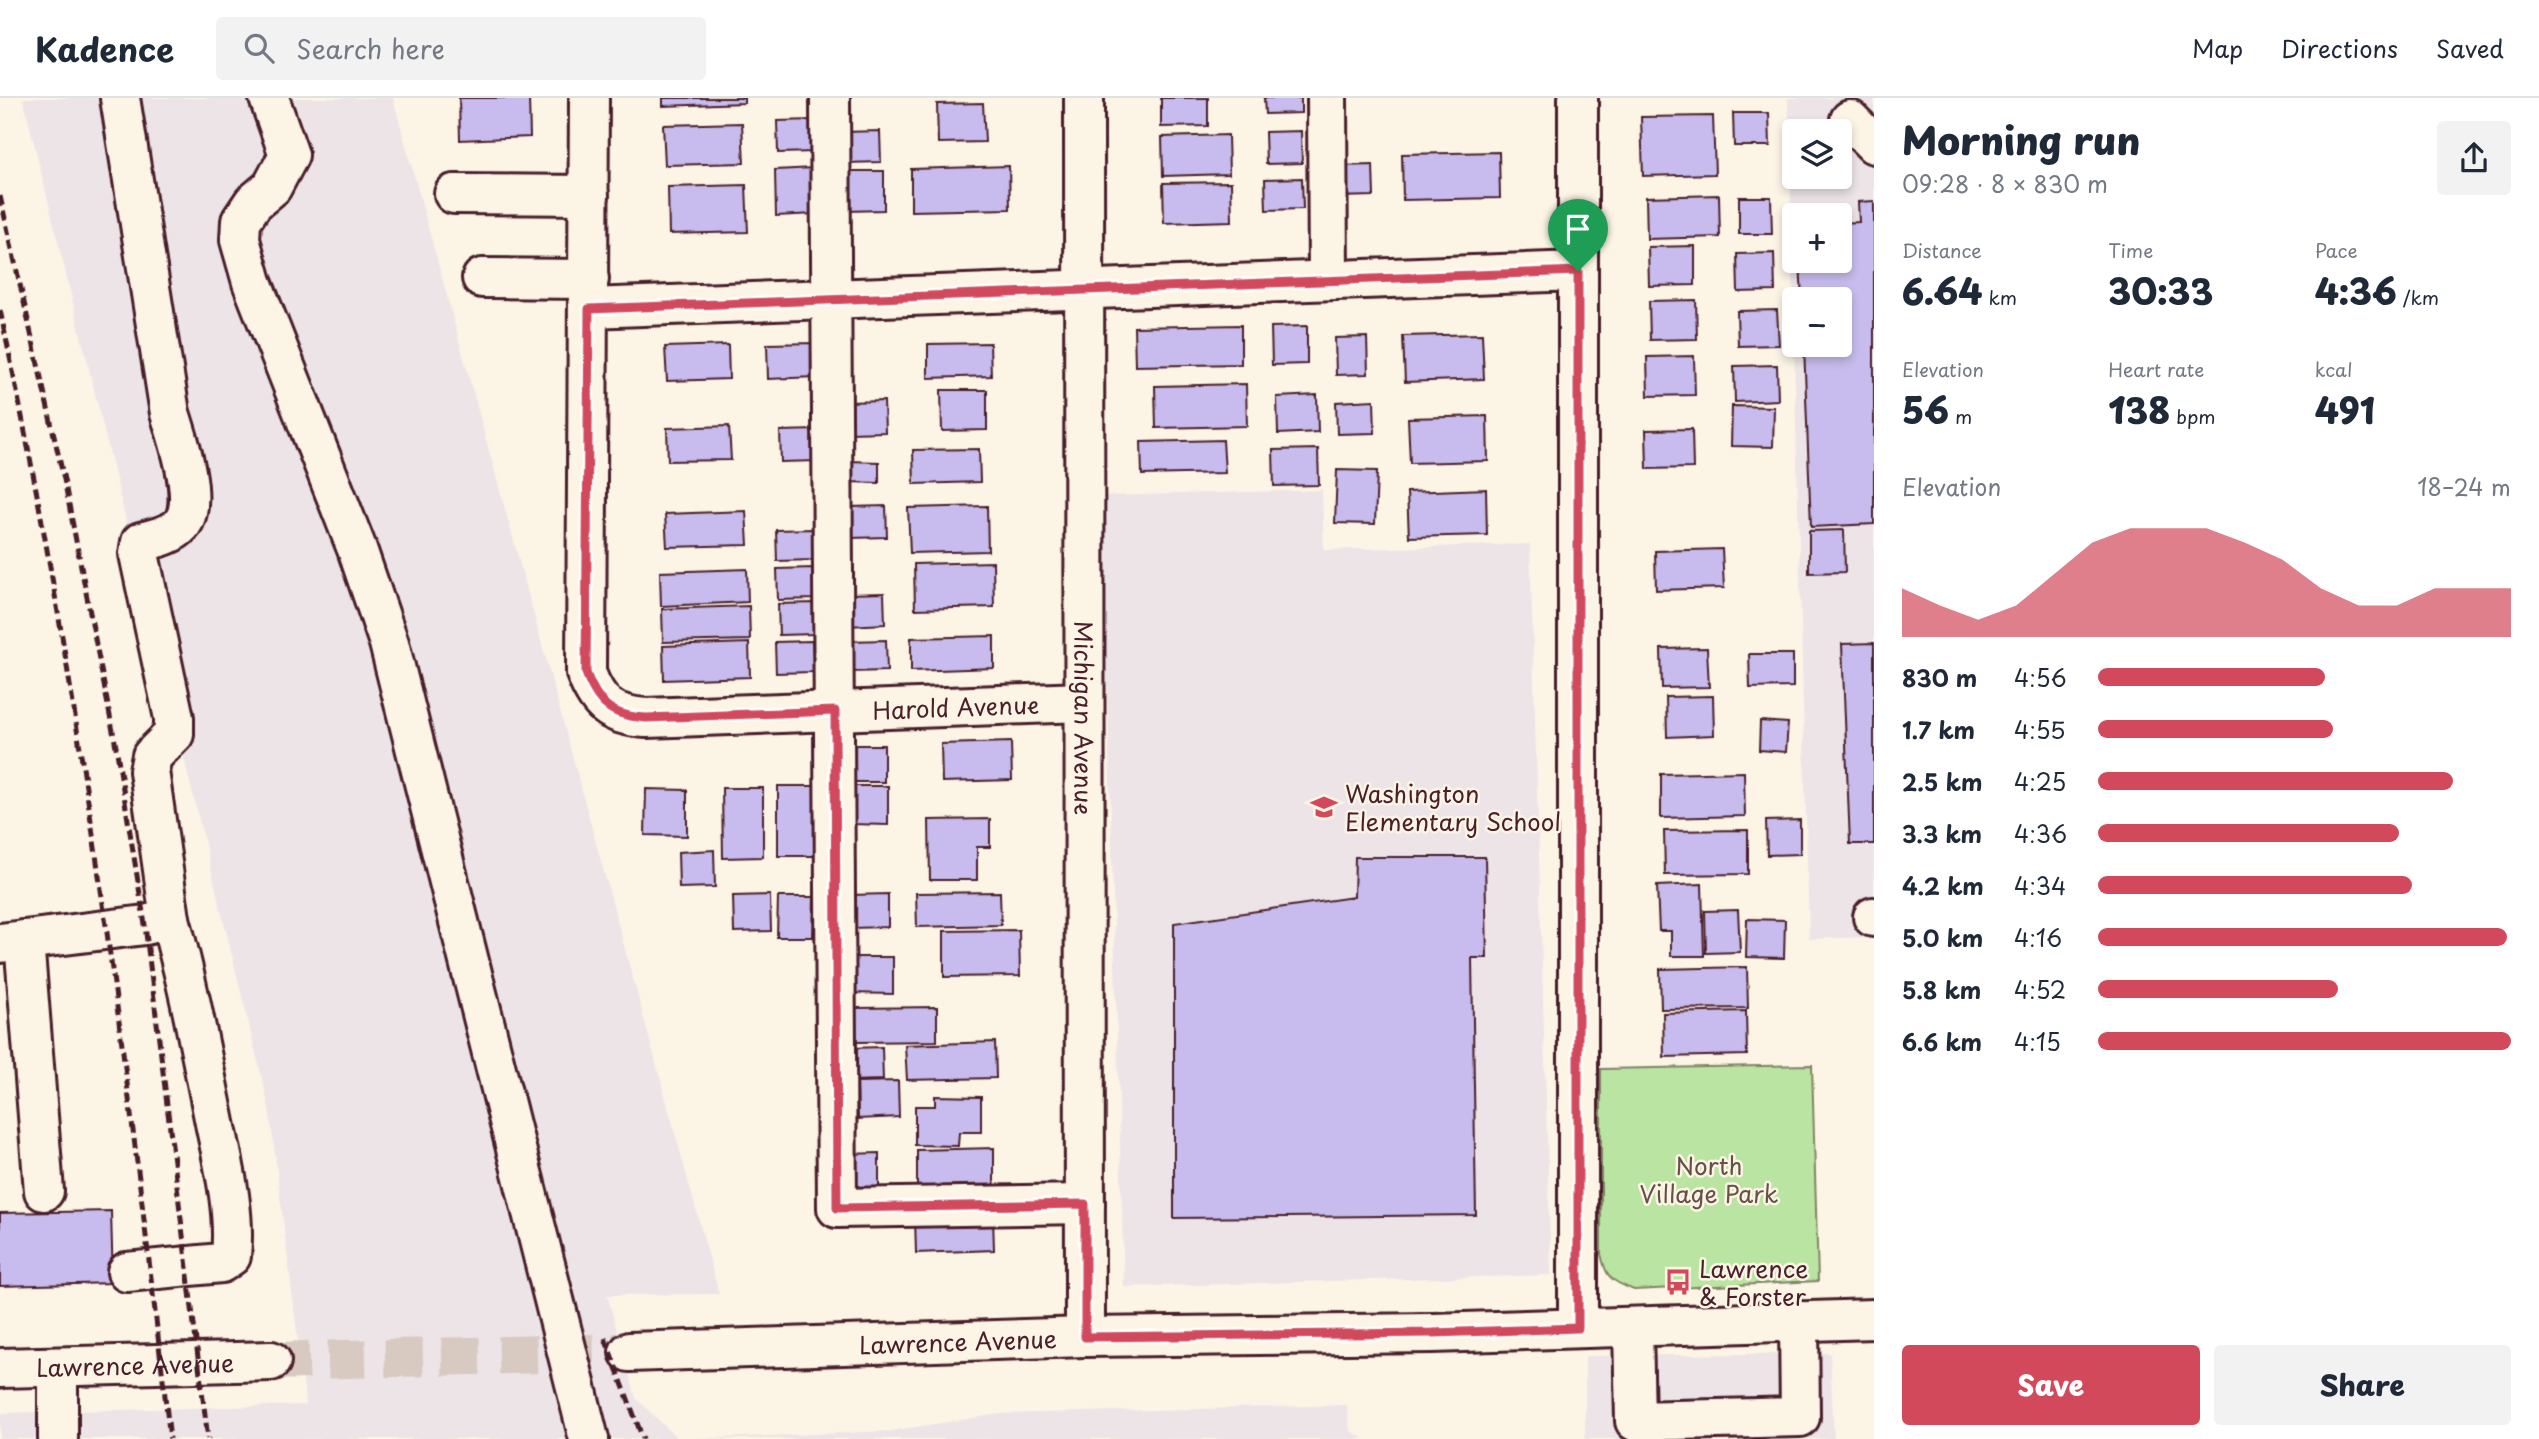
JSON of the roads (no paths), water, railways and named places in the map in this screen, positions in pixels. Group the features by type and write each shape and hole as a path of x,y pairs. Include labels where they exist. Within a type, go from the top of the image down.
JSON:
{"street":[{"path":"120,98 170,413 183,455 189,510 183,524 172,533 141,542 139,554 174,718 174,734 152,756 149,771 170,919 184,969 229,1195 233,1238 231,1256 220,1264 127,1272"},
{"path":"269,98 289,155 272,187 253,203 241,221 240,240 252,282 357,549 389,643 589,1439"},
{"name":"Harold Avenue","path":"589,98 586,673 593,691 623,717 646,718 1083,702"},
{"path":"830,98 837,1208 1085,1204"},
{"name":"Michigan Avenue","path":"1084,98 1085,1337"},
{"path":"1327,98 1328,280"},
{"path":"1578,98 1578,1328"},
{"path":"454,194 589,195"},
{"path":"482,278 589,294 831,299 1578,271"},
{"path":"44,1191 12,941 145,925 170,919"},
{"name":"Lawrence Avenue","path":"629,1352 1085,1337 1433,1333 1874,1319"},
{"path":"1633,1327 1635,1421 1800,1417 1799,1321"},
{"name":"Lawrence Avenue","path":"0,1368 271,1361"},
{"path":"58,1367 58,1439"}],"tunnel":[{"path":"271,1361 629,1352"}],"railway":[{"path":"0,196 65,484 117,752 145,925 208,1439"},
{"path":"0,310 54,590 77,731 118,1014 170,1439"},
{"path":"605,1338 643,1439"}],"place":[{"name":"Washington Elementary School","path":"1324,807"},
{"name":"Lawrence & Forster","path":"1678,1282"}],"park label":[{"name":"North Village Park","path":"1709,1179"}]}
